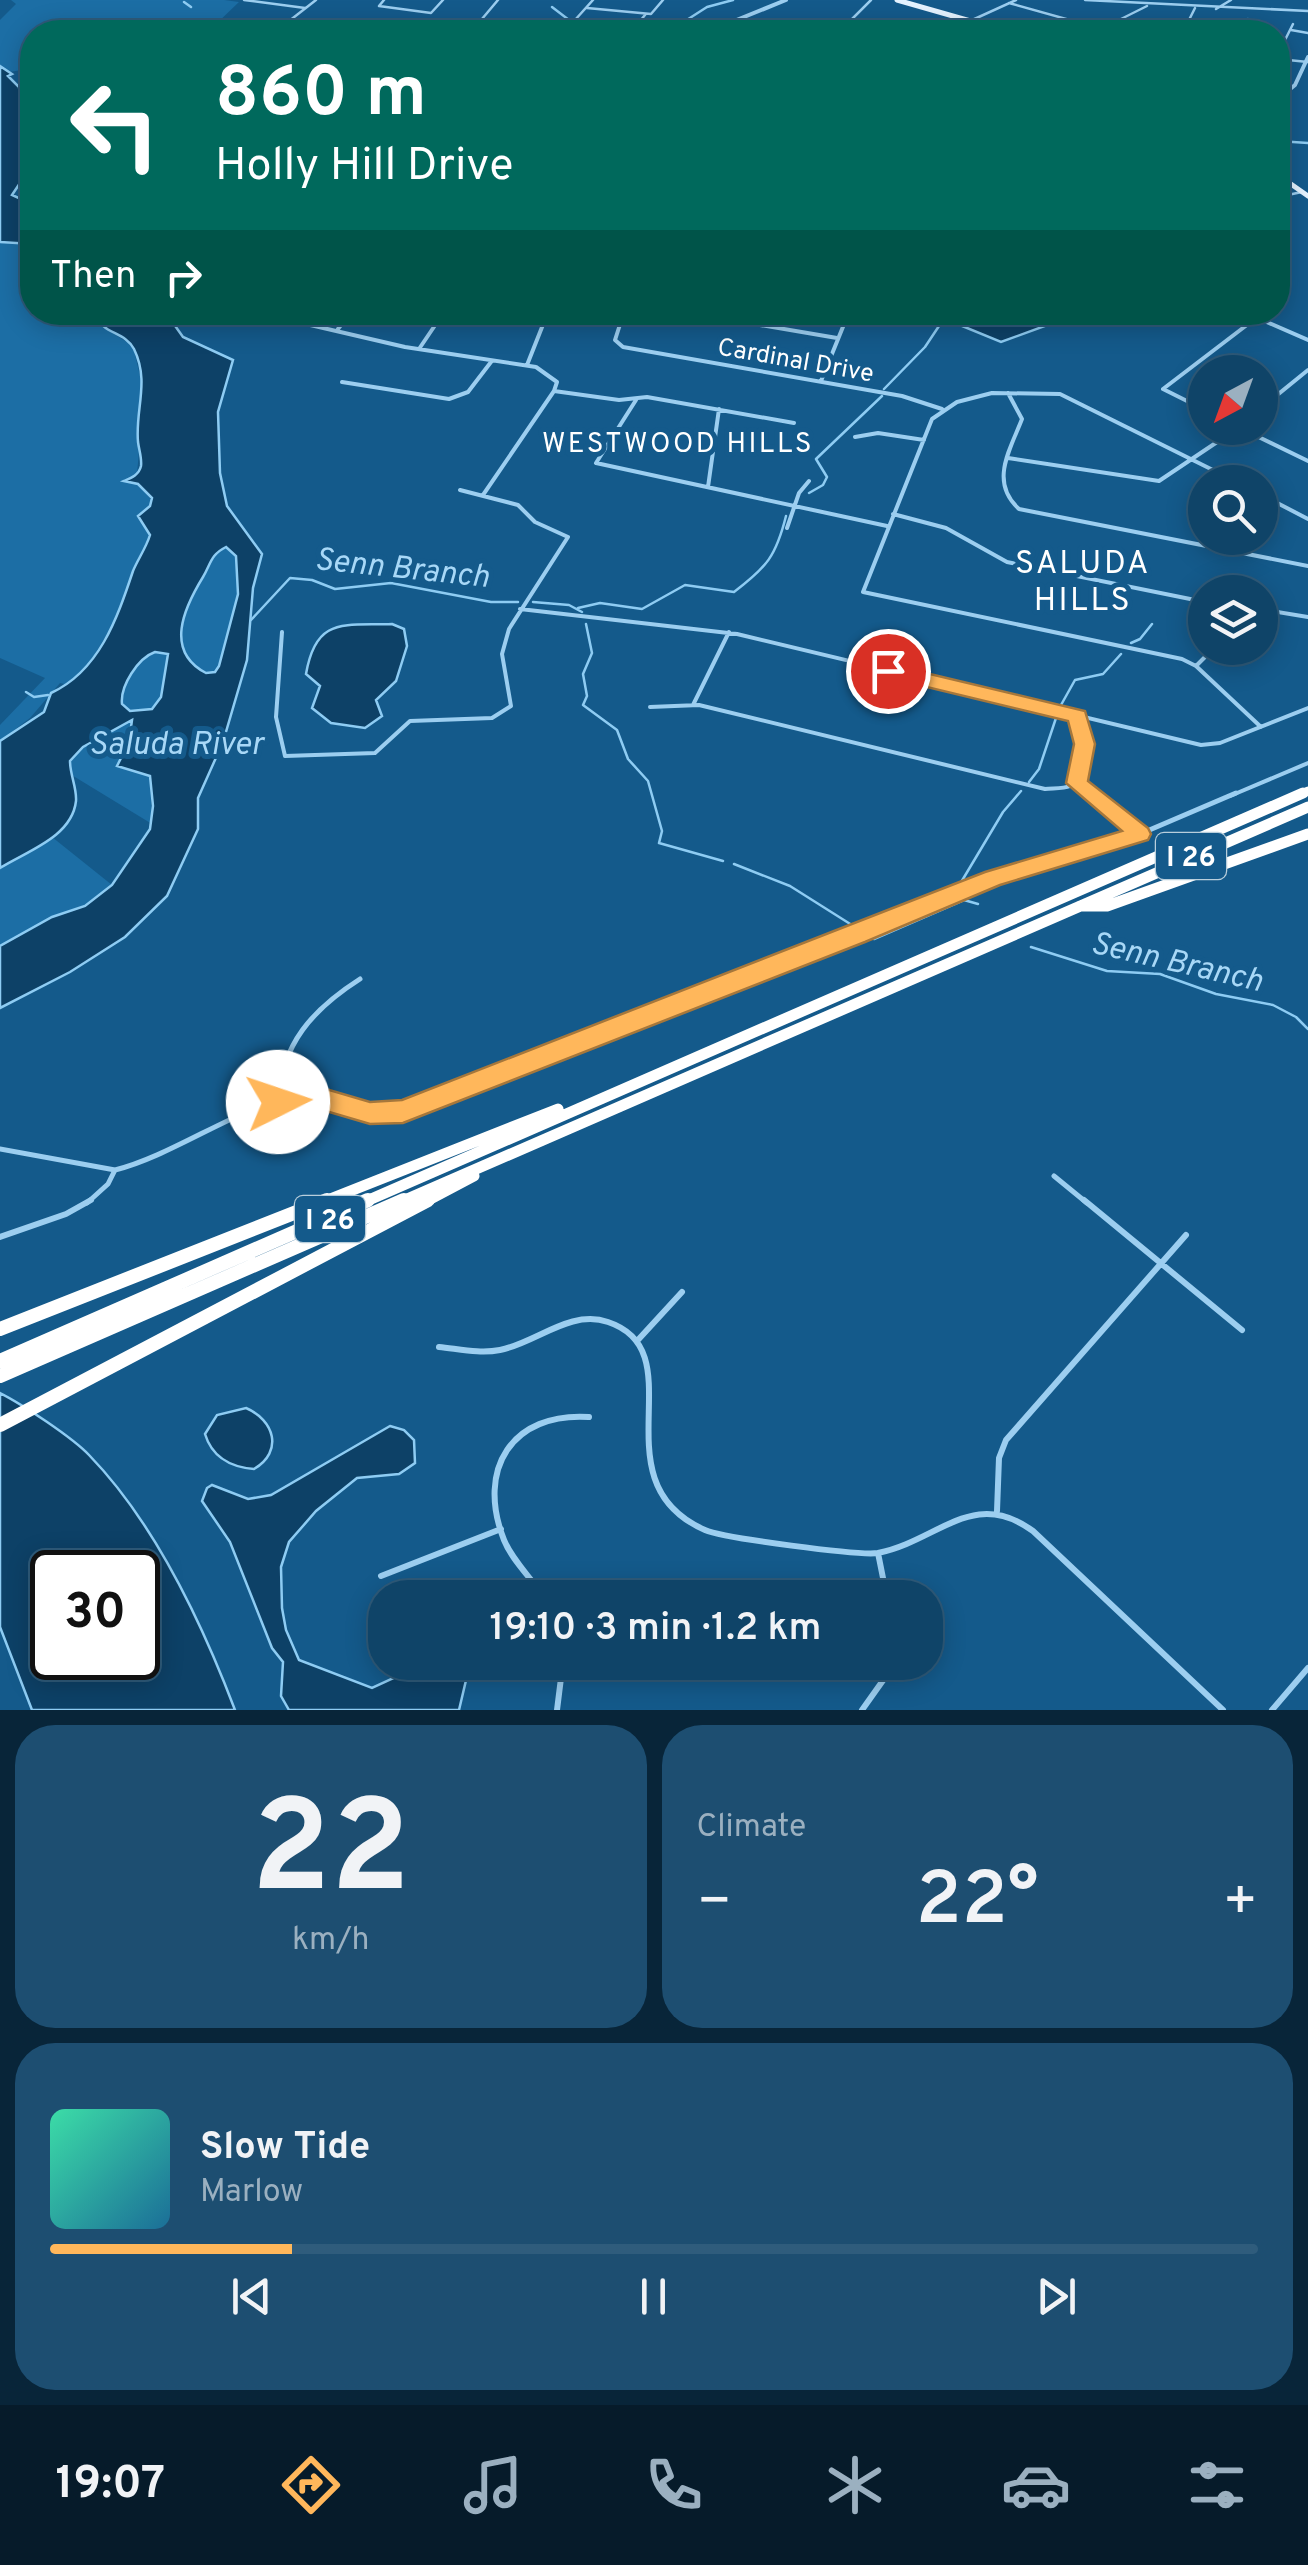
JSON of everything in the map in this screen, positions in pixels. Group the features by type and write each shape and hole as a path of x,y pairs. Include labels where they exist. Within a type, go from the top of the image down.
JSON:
{"highway":[{"name":"I 26","path":"0,1361 394,1191 656,1071 1308,792"},
{"name":"I 26","path":"0,1376 1308,807"},
{"path":"1074,906 1107,906 1308,834"},
{"path":"0,1329 656,1071"},
{"path":"0,1425 326,1251 592,1118"}],"main road":[{"path":"897,0 967,20"}],"street":[{"path":"244,0 305,8"},
{"path":"290,20 316,0"},
{"path":"384,0 378,6 432,13 443,0"},
{"path":"481,20 498,0"},
{"path":"574,20 593,0"},
{"path":"587,8 646,14 656,10 663,0"},
{"path":"737,20 786,0"},
{"path":"749,15 794,0"},
{"path":"851,20 871,0"},
{"path":"972,20 1016,0"},
{"path":"1085,0 1308,11"},
{"path":"1156,5 1162,0"},
{"path":"1216,9 1230,0"},
{"path":"1009,3 1070,20"},
{"path":"1119,20 1150,4"},
{"path":"1190,20 1195,8"},
{"path":"641,20 646,14"},
{"path":"1235,20 1248,20"},
{"path":"1292,24 1290,30 1308,33"},
{"path":"1290,90 1307,60"},
{"path":"318,325 419,349 527,365 552,375 556,382 554,391 483,495"},
{"path":"338,329 341,325"},
{"path":"419,349 435,325"},
{"path":"527,365 543,325"},
{"name":"Cardinal Drive","path":"620,325 615,340 623,347 911,398 942,409"},
{"path":"760,325 837,338"},
{"path":"821,381 843,325"},
{"path":"1208,355 1247,325"},
{"path":"1273,325 1308,340"},
{"path":"342,382 448,399 468,392 491,361"},
{"path":"1188,370 1163,389 1188,402"},
{"path":"1278,394 1308,370"},
{"path":"554,391 636,400 647,397 794,423"},
{"path":"1202,465 1068,396 1045,391 979,396 942,409 932,420 863,592 1196,666 1261,727"},
{"path":"1008,393 1022,419 1001,488 1006,500 1019,509 1308,566"},
{"path":"636,400 596,463 888,526"},
{"path":"708,486 716,464 713,427 719,409"},
{"path":"855,437 878,434 924,440"},
{"path":"1008,458 1154,482 1214,445"},
{"path":"1275,445 1308,461"},
{"path":"787,528 797,509 799,493 809,481"},
{"path":"282,632 277,656 280,752 302,757 375,754 386,750 401,725 410,721 492,718 505,714 512,706 502,654 509,629 568,537 535,522 518,505 460,490"},
{"path":"1278,503 1308,519"},
{"path":"893,514 946,528 1007,562 1188,599"},
{"path":"520,609 729,632 1201,745 1220,743 1308,708"},
{"path":"1278,612 1308,617"},
{"path":"692,705 729,632"},
{"path":"650,707 692,705 1032,787 1057,788 1076,783"},
{"path":"1076,783 1084,744 1078,716"},
{"path":"0,1149 115,1170 154,1160 278,1102 309,1095 370,1113 403,1112 856,936 993,878 1140,834 1308,763"},
{"path":"1076,783 1140,834"},
{"path":"278,1102 277,1078 284,1058 309,1016 326,999 360,978"},
{"path":"0,1237 83,1205 104,1190 115,1170"},
{"path":"1054,1176 1242,1330"},
{"path":"997,1511 999,1458 1006,1440 1186,1235"},
{"path":"637,1341 682,1292"},
{"path":"439,1346 484,1352 505,1349 563,1323 596,1318 626,1330 637,1341 651,1370 646,1466 658,1495 671,1509 706,1531 878,1554 982,1512 1011,1515 1034,1531 1222,1710"},
{"path":"531,1580 501,1530 496,1484 506,1445 516,1434 559,1416 589,1417"},
{"path":"381,1576 501,1530"},
{"path":"878,1554 883,1580"},
{"path":"1272,1710 1308,1668"},
{"path":"557,1710 560,1680"},
{"path":"862,1710 883,1680"}],"shaded area":[{"path":"11,0 239,2 220,20 20,20 20,70 10,72 0,66 0,20 16,4"},
{"path":"0,242 20,243 20,325 100,325 133,346 144,393 137,474 126,480 138,484 153,502 141,512 150,535 115,621 86,669 69,685 60,683 30,718 0,741 0,725 45,678 0,658"},
{"path":"226,547 236,556 238,594 219,666 215,672 206,673 185,653 182,628 190,602 212,559"},
{"path":"155,652 168,654 161,697 152,709 130,711 122,704 127,681 142,661"},
{"path":"132,720 129,742 117,766 150,776 152,824 70,774 70,762 83,747"},
{"path":"52,837 112,885 85,906 52,917 0,946 0,868"}],"water":[{"path":"0,66 12,74 8,76 19,87 20,96 20,183 12,195 20,199 20,243 0,242"},
{"name":"Saluda River","path":"103,325 174,325 183,337 233,360 218,412 220,473 227,506 262,554 253,588 247,660 223,742 198,798 198,829 167,896 125,937 70,972 0,1008 0,946 52,917 85,906 112,885 150,829 150,776 117,766 129,742 132,720 83,747 70,761 76,801 66,824 47,842 0,868 0,741 44,712 51,693 68,683 94,657 113,625 150,535 138,516 150,506 152,498 138,484 124,481 137,474 141,466 139,361 130,343","holes":["226,547 236,556 238,594 219,666 215,672 206,673 185,653 185,615 217,553","168,654 161,697 152,709 130,711 122,704 127,681 149,655"]},
{"path":"960,325 1048,325 1001,342"},
{"path":"392,624 404,629 407,646 396,681 376,700 382,716 365,728 331,723 312,708 320,686 306,674 317,642 325,633 346,625"},
{"path":"0,1393 81,1448 113,1482 159,1550 30,1550 30,1680 160,1680 160,1551 192,1609 235,1710 32,1710 0,1627"},
{"path":"246,1408 263,1420 272,1436 269,1454 254,1469 223,1459 212,1449 205,1434 217,1415"},
{"path":"390,1426 404,1430 414,1440 415,1463 399,1474 357,1478 316,1511 289,1542 281,1567 282,1608 286,1630 299,1660 372,1688 389,1680 466,1680 459,1710 289,1710 281,1696 283,1662 272,1648 230,1542 202,1501 212,1485 248,1499 271,1495"}],"waterway":[{"path":"687,20 707,7 733,0"},
{"path":"184,2 191,7"},
{"path":"552,7 569,20"},
{"path":"1290,142 1308,143"},
{"path":"884,389 925,347 940,325"},
{"path":"809,493 823,485 827,477 816,459 882,396"},
{"path":"578,608 600,603 642,609 685,585 734,592 769,560 786,516"},
{"name":"Senn Branch","path":"251,620 290,578 312,580 335,589 391,583 491,602 518,602"},
{"name":"Senn Branch","path":"533,602 569,605 582,612"},
{"name":"Senn Branch","path":"586,624 592,653 583,674 587,696 583,705 617,730 628,759 648,781 662,831 659,843 723,861"},
{"path":"1131,643 1140,639 1152,624"},
{"path":"1061,705 1075,680 1103,674 1121,654"},
{"path":"26,692 34,697 48,695"},
{"path":"1029,782 1039,769 1056,718"},
{"path":"960,884 1003,812 1021,791"},
{"name":"Senn Branch","path":"734,864 790,886 874,939 964,900 978,904"},
{"name":"Senn Branch","path":"1031,947 1107,971 1160,974 1216,994 1273,1005 1296,1017 1308,1029"}],"district":[{"name":"WESTWOOD HILLS","path":"678,442"},
{"name":"SALUDA HILLS","path":"1083,580"}],"route":[{"path":"278,1102 309,1095 370,1113 403,1112 856,936 993,878 1106,848 1140,834 1076,783 1084,744 1078,716 888,671"}]}
